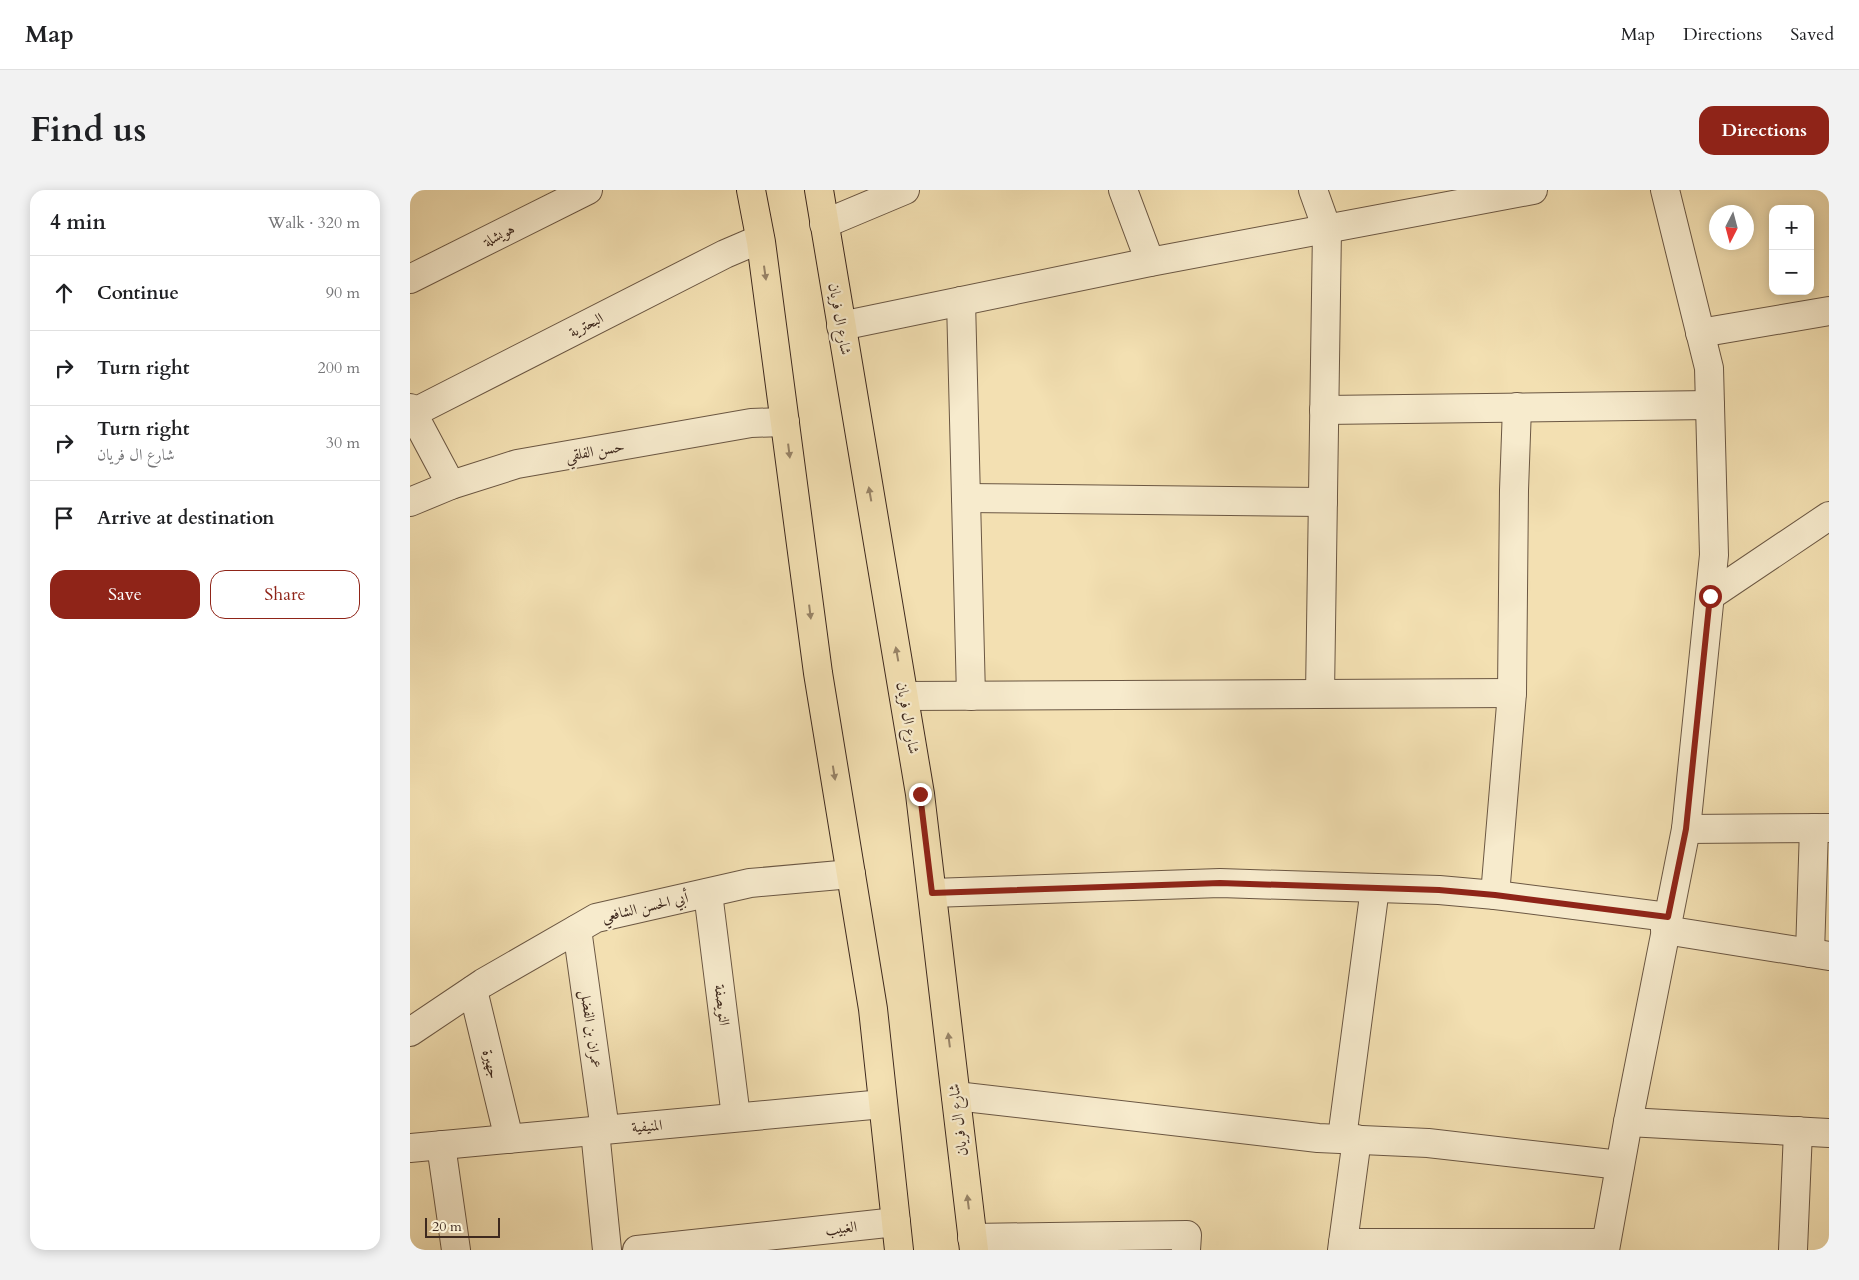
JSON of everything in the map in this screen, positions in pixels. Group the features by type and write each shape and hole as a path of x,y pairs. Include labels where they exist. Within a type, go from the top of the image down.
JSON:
{"main road":[{"path":"751,190 760,238 818,673 873,1010 899,1250"},
{"name":"شارع ال فريان","path":"819,190 920,794 973,1244"}],"street":[{"name":"هويشلة","path":"410,279 588,190"},
{"path":"824,224 905,190"},
{"path":"1123,190 1150,262"},
{"path":"1313,190 1327,229 1320,694"},
{"path":"841,326 1150,262 1533,190"},
{"path":"1375,888 1350,1139 1342,1247 1605,1246 1686,829 1714,555 1709,368 1665,190"},
{"name":"البحترية","path":"411,410 760,238"},
{"path":"961,302 971,696"},
{"path":"1700,333 1829,311"},
{"path":"1324,410 1710,405"},
{"path":"1495,895 1512,693 1514,490 1517,407"},
{"path":"411,410 451,485"},
{"name":"حسن الفلقي","path":"410,502 451,485 517,464 751,423 785,422"},
{"path":"966,498 1323,502"},
{"path":"1710,596 1829,516"},
{"path":"904,696 1512,693"},
{"path":"932,893 1220,883 1439,890 1495,895 1667,924 1820,954 1822,828 1686,829"},
{"name":"أبي الحسن الشافعي","path":"410,1032 473,990 596,918 750,883 851,874"},
{"name":"النويصفة","path":"708,892 736,1117"},
{"name":"عمران بن الفضل","path":"577,929 600,1130 607,1250"},
{"name":"جهيرة","path":"473,990 509,1139"},
{"path":"956,1096 1318,1138 1428,1143 1620,1165"},
{"name":"المنيفية","path":"410,1148 883,1104"},
{"path":"1628,1122 1829,1133"},
{"path":"1792,1250 1798,1132"},
{"path":"441,1145 456,1250"},
{"name":"الغبيب","path":"637,1250 896,1222"},
{"path":"973,1244 1187,1235 1186,1250"}],"route":[{"path":"920,794 932,893 1220,883 1439,890 1495,895 1668,917 1686,829 1710,596"}]}
